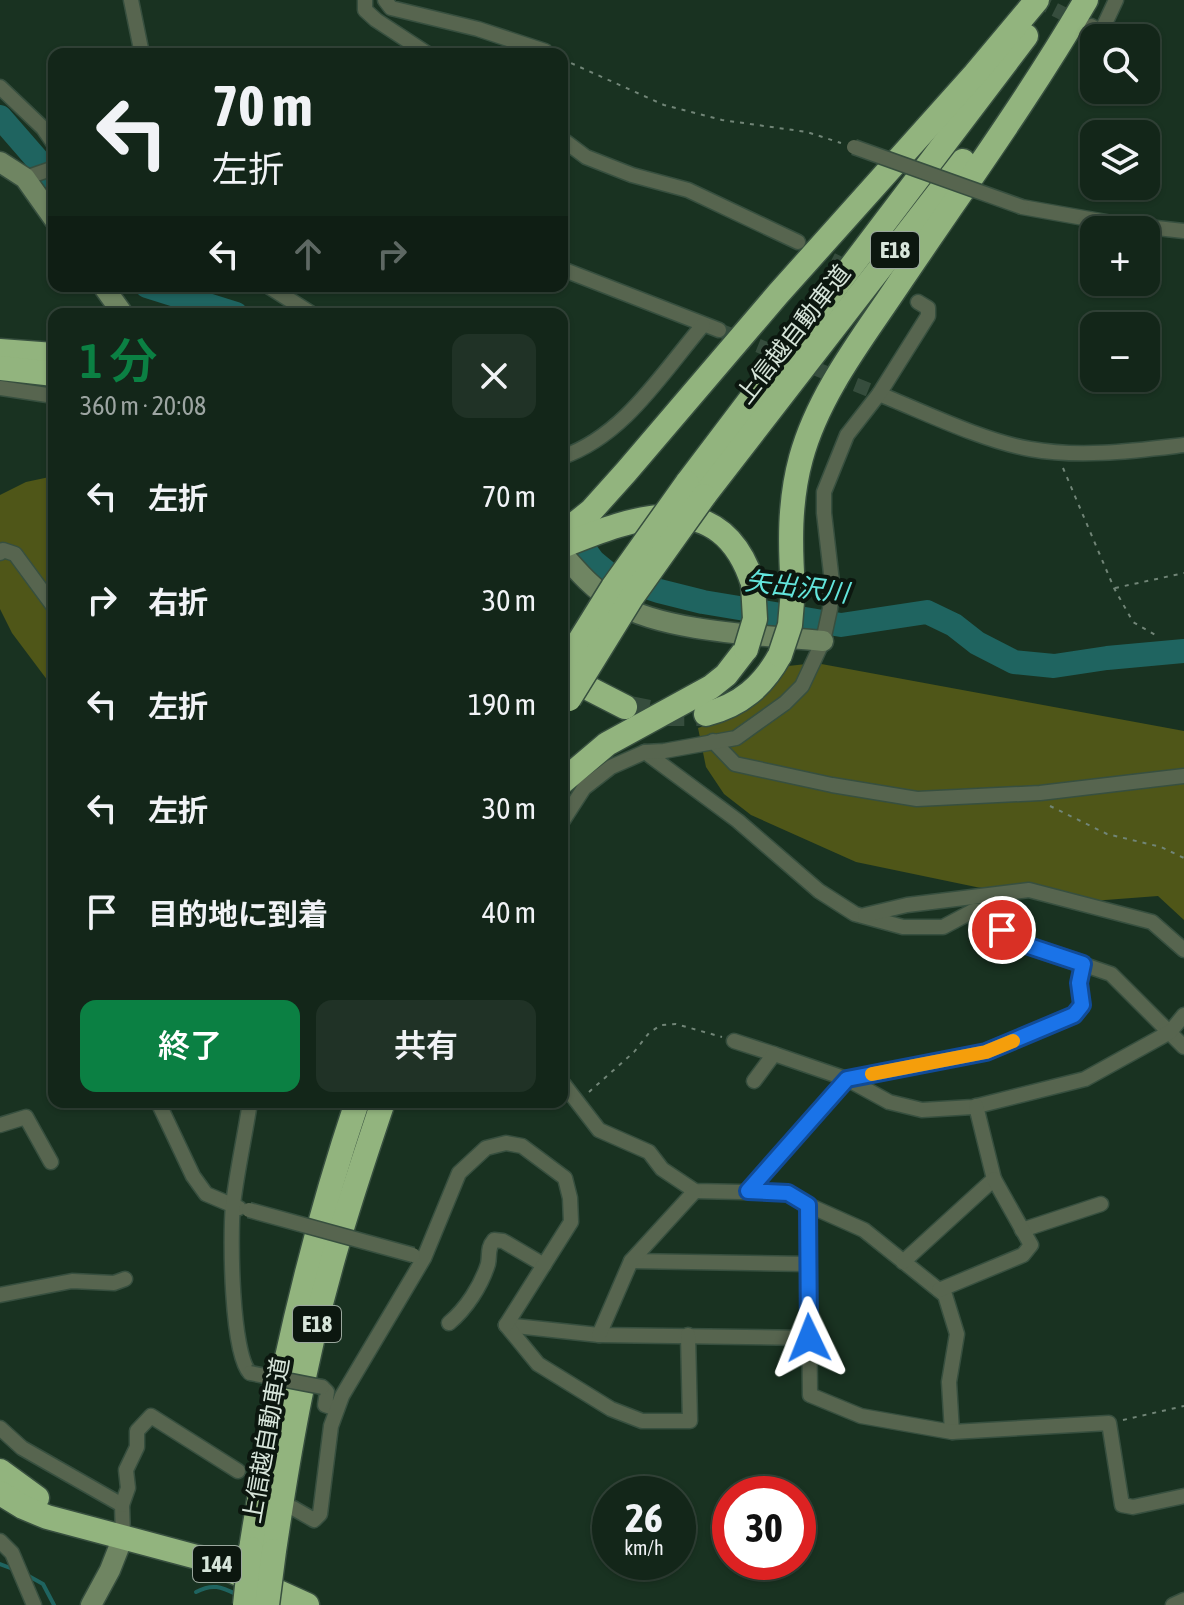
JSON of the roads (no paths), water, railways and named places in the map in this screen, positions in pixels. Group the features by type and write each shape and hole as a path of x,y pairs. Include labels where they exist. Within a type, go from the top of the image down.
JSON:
{"highway":[{"path":"568,542 596,521 778,294 1037,0"},
{"name":"上信越自動車道","path":"568,700 696,489 1052,0"},
{"name":"上信越自動車道","path":"568,658 613,587 953,175 1080,0"},
{"path":"706,714 726,709 744,699 765,678 780,655 790,625 793,590 791,519 795,486 810,430 822,405 861,339 1086,0"},
{"path":"0,351 48,355"},
{"path":"0,368 48,373"},
{"path":"568,532 596,521 652,516 692,518 709,525 724,535 748,568 753,584 755,619 746,649 726,675 711,687 607,744 568,777"},
{"path":"568,673 586,687 625,707"},
{"path":"330,1183 349,1108"},
{"name":"上信越自動車道","path":"267,1605 263,1550 267,1449 285,1358 330,1183 355,1108"},
{"name":"上信越自動車道","path":"245,1605 289,1450 329,1272 381,1108"},
{"path":"329,1272 389,1108"},
{"name":"144","path":"0,1471 57,1510 123,1537"},
{"name":"144","path":"0,1493 47,1517 208,1560 307,1605"}],"street":[{"path":"131,0 141,48"},
{"path":"365,0 365,10 376,20 419,48"},
{"path":"385,0 391,8 478,29 536,48"},
{"path":"1105,24 1116,0"},
{"path":"0,87 48,135"},
{"path":"568,144 586,157 632,175 688,190 798,242"},
{"path":"854,147 1022,207 1112,223 1184,231"},
{"path":"0,162 29,177 48,209"},
{"path":"29,177 48,170"},
{"path":"568,271 719,330"},
{"path":"277,292 303,308"},
{"path":"568,813 584,788 611,767 645,752 736,738 785,703 802,686 824,636 830,609 832,582 824,492 847,435 879,394 928,316 928,308 918,302"},
{"path":"568,455 605,437 703,325"},
{"path":"0,388 48,395"},
{"path":"879,394 1028,449 1056,452 1135,451 1184,445"},
{"path":"0,553 3,550 15,554 48,599"},
{"path":"568,559 596,589 619,605 650,616 692,628 824,636"},
{"path":"713,741 735,764 917,799 1040,793 1184,776"},
{"path":"645,752 738,821 819,891 863,916 903,927 943,927 973,911 984,911 1002,930 1029,946 1111,974 1184,1047"},
{"path":"863,916 907,905 1029,890 1152,922 1184,950"},
{"path":"748,1191 847,1079 986,1052 1074,1015 1082,1005 1079,983 1083,964"},
{"path":"734,1041 847,1079 889,1102 922,1110 976,1106 1085,1079 1170,1032 1184,1015"},
{"path":"754,1081 774,1054"},
{"path":"568,1089 599,1130 649,1152 662,1169 695,1191 788,1193 864,1230 945,1295 957,1334 949,1382 952,1432"},
{"path":"939,1290 1023,1255 1031,1245 994,1179 976,1106"},
{"path":"161,1108 193,1176 206,1194 233,1206 419,1257"},
{"path":"249,1108 233,1206 232,1254 243,1366 250,1373 322,1387 327,1392 325,1405 337,1409"},
{"path":"0,1125 26,1117 51,1162"},
{"path":"293,1508 314,1520 320,1514 331,1426 342,1396 419,1257 459,1173 486,1148 506,1143 522,1146 565,1178 571,1222 506,1325"},
{"path":"903,1262 994,1179"},
{"path":"599,1335 631,1261 695,1191"},
{"path":"1022,1230 1101,1204"},
{"path":"808,1205 810,1395 861,1416 952,1432 1109,1423 1122,1505 1133,1507 1184,1496"},
{"path":"449,1323 461,1313 482,1280 489,1262 489,1246 494,1240 503,1241 544,1265"},
{"path":"631,1261 807,1264"},
{"path":"0,1295 72,1281 114,1283 125,1279"},
{"path":"506,1325 599,1335 809,1338"},
{"path":"506,1325 538,1364 611,1409 642,1421 690,1421 688,1335"},
{"path":"91,1605 123,1537 122,1505 128,1488 126,1470 137,1447 137,1431 151,1416 238,1471"},
{"path":"0,1428 22,1448 122,1505"},
{"path":"0,1541 12,1553 34,1605"},
{"path":"1173,1605 1184,1600"}],"waterway":[{"name":"矢出沢川","path":"0,117 48,172"},
{"name":"矢出沢川","path":"166,292 217,308"},
{"name":"矢出沢川","path":"568,527 593,561 610,575 703,602 841,625 927,612 1014,662 1054,666 1184,651"},
{"path":"0,1564 13,1569"},
{"path":"25,1574 43,1584 54,1605"},
{"path":"196,1592 217,1587 238,1595"}],"tunnel":[{"path":"1036,0 1078,21"},
{"path":"813,250 855,271"},
{"path":"719,330 879,394"},
{"path":"625,707 660,714 706,714"}]}
